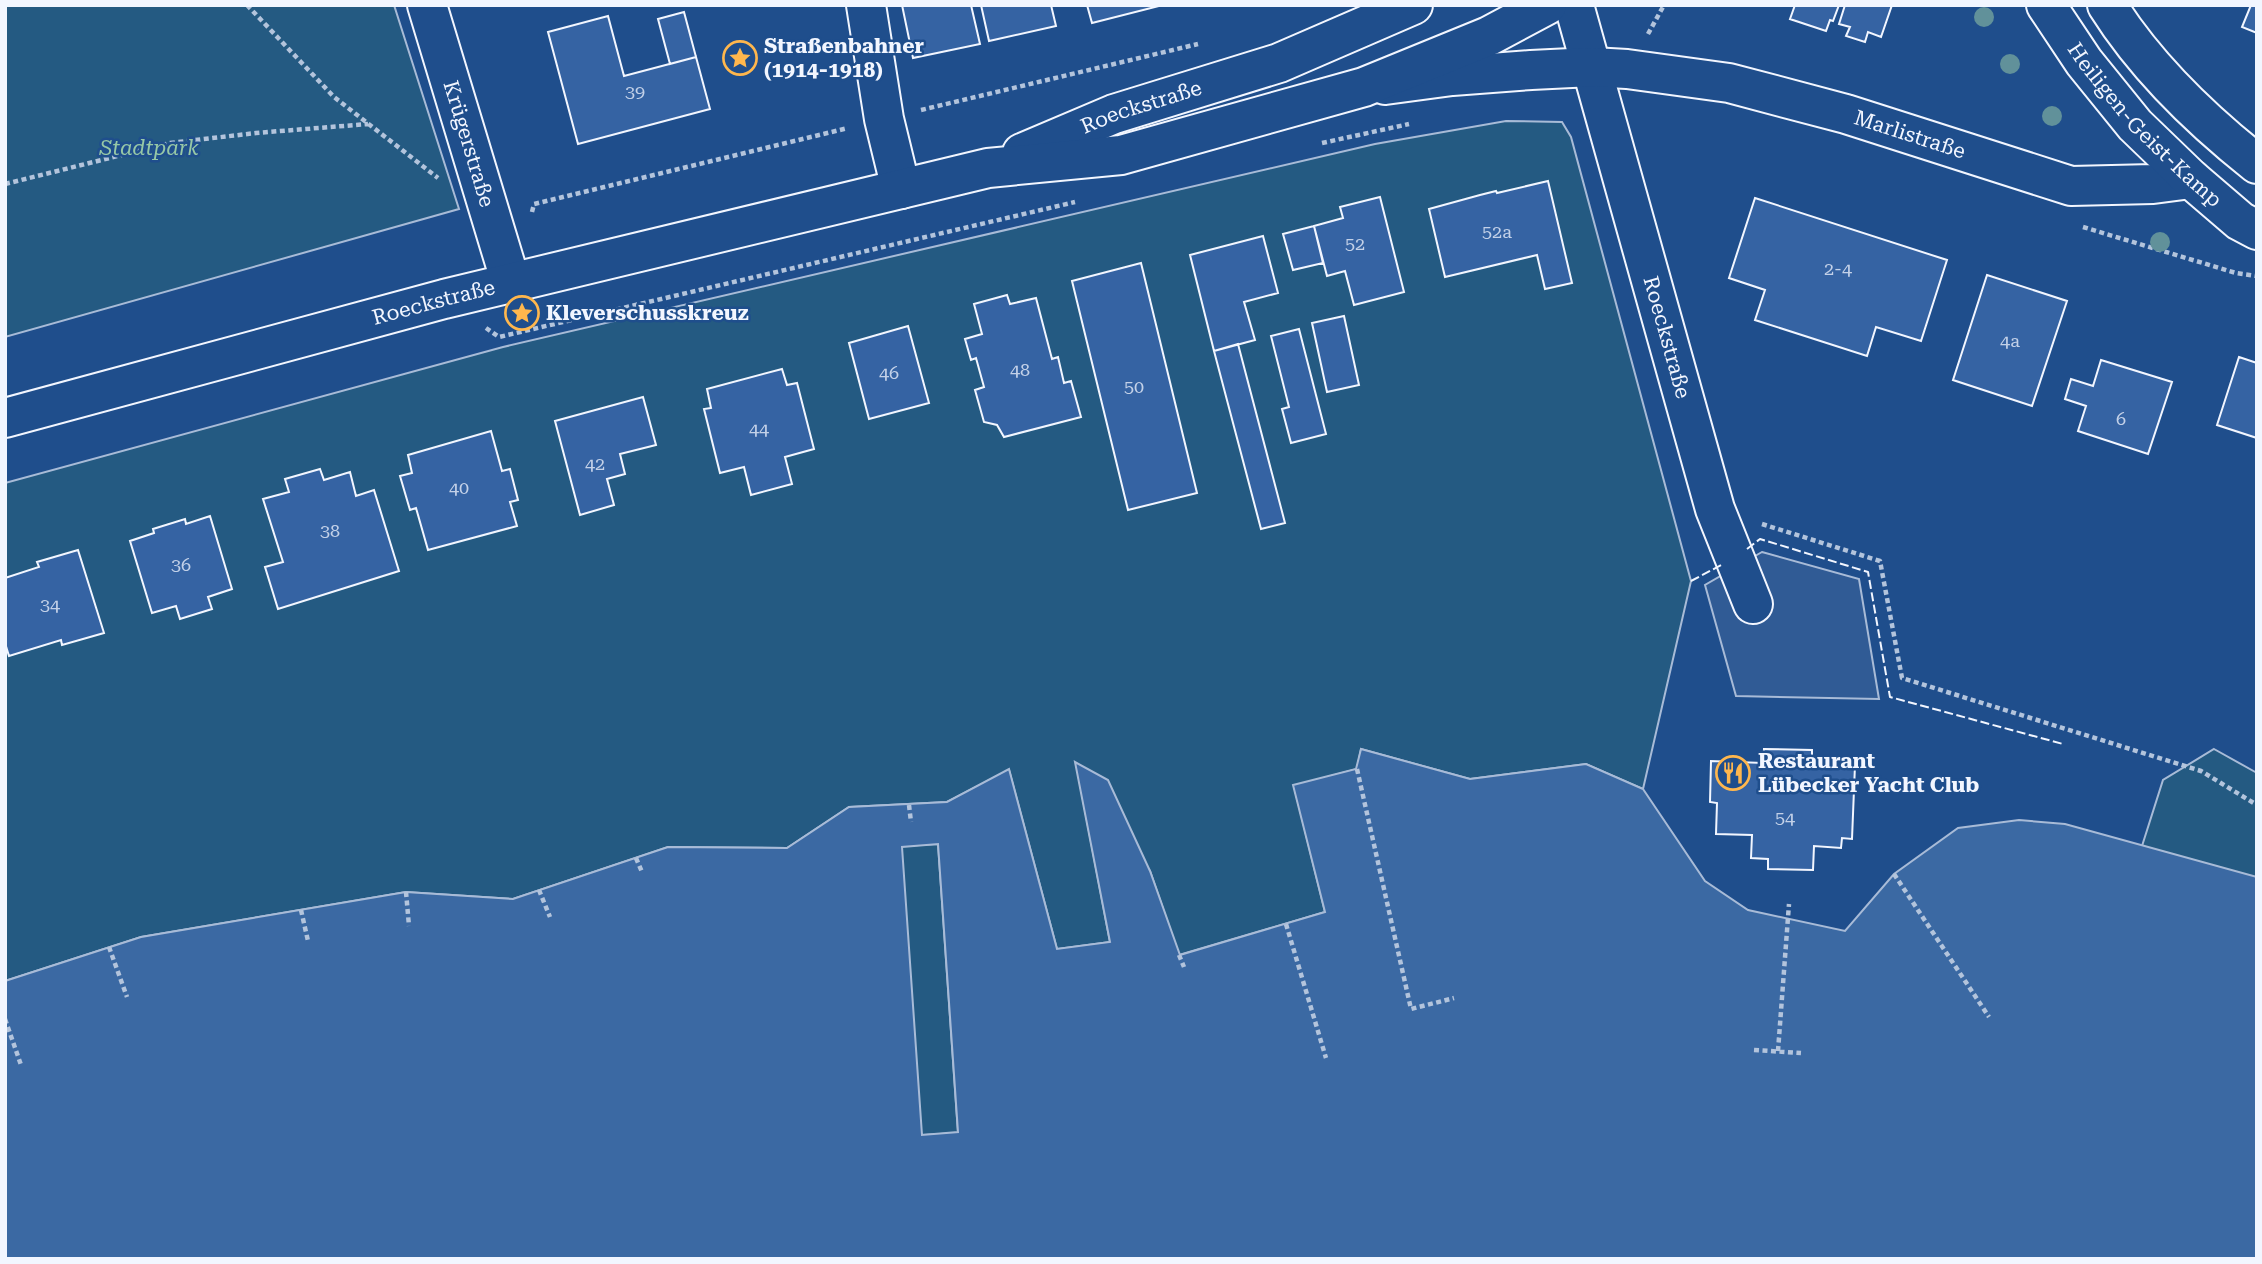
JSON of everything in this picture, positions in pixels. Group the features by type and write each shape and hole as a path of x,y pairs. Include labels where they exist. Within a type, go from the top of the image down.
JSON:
{"main road":[{"name":"Krügerstraße","path":"426,5 511,283"},
{"path":"866,5 884,119 901,189"},
{"name":"Roeckstraße","path":"988,168 1114,114 1279,63 1413,5"},
{"name":"Roeckstraße","path":"5,418 444,299 988,168 1121,155 1364,88 1489,36 1547,5"},
{"path":"1574,5 1620,60"},
{"name":"Heiligen-Geist-Kamp","path":"2046,5 2084,62 2135,125 2191,180 2240,220 2257,230"},
{"name":"Heiligen-Geist-Kamp","path":"2107,5 2122,28 2177,94 2257,164"},
{"name":"Roeckstraße","path":"1364,88 1452,76 1620,60 1715,509 1753,604"},
{"name":"Marlistraße","path":"1620,60 1807,103 2071,186 2191,180"}],"path":[{"path":"247,5 334,97 422,167 491,214"},
{"path":"1620,60 1664,5"},
{"path":"534,204 1121,62"},
{"path":"5,184 170,143 368,124"},
{"path":"499,337 851,253"},
{"path":"1715,509 1880,561 1902,678 2201,771 2257,805"},
{"path":"1357,769 1411,1009 1454,998"},
{"path":"909,805 911,822"},
{"path":"636,858 642,872"},
{"path":"1894,874 1989,1017"},
{"path":"539,890 550,917"},
{"path":"406,892 409,926"},
{"path":"1778,1051 1789,904"},
{"path":"301,910 308,941"},
{"path":"1286,924 1326,1058"},
{"path":"109,947 127,997"},
{"path":"1179,955 1184,967"},
{"path":"5,1019 20,1065"},
{"path":"1754,1050 1801,1053"}],"green space":[{"name":"Stadtpark","path":"5,5 394,5 459,209 5,337"},
{"path":"1506,121 1562,122 1571,137 1691,581 1643,789 1586,764 1470,779 1361,749 1357,769 1294,786 1325,912 1179,955 1150,871 1076,763 1110,942 1057,949 1009,770 947,802 849,807 787,848 668,847 513,899 406,892 141,937 5,981 5,483 503,347 1375,144"},
{"path":"2214,749 2257,773 2257,879 2142,846 2163,780"},
{"path":"938,844 958,1133 921,1135 901,846"}],"shaded area":[{"path":"1762,552 1859,579 1879,699 1736,696 1705,585"},
{"path":"1361,749 1470,779 1586,764 1643,789 1705,881 1748,910 1845,931 1894,874 1958,828 2019,820 2065,824 2257,877 2257,1259 5,1259 5,981 141,937 406,892 513,899 668,847 787,848 849,807 947,802 1009,769 1057,949 1110,942 1075,762 1108,780 1150,871 1180,955 1325,912 1293,785 1356,769","holes":["938,844 958,1132 922,1135 902,847"]}],"building":[{"path":"902,5 971,5 980,44 913,58"},
{"path":"981,5 1051,5 1056,26 989,41"},
{"path":"1087,5 1159,5 1159,6 1092,23"},
{"path":"1795,5 1839,5 1826,31 1790,19"},
{"path":"1845,5 1892,5 1881,37 1868,32 1865,42 1846,36 1850,27 1839,24"},
{"path":"2251,5 2257,5 2257,33 2242,27"},
{"path":"684,12 696,57 670,64 658,19"},
{"path":"608,16 624,76 696,57 710,109 578,144 548,32"},
{"path":"1548,181 1572,283 1545,289 1537,255 1445,277 1429,209 1496,191 1497,193"},
{"path":"1380,197 1404,292 1354,305 1345,271 1327,276 1314,226 1343,218 1340,207"},
{"path":"1755,198 1947,260 1921,341 1876,327 1867,356 1755,320 1765,290 1729,278"},
{"path":"1314,226 1323,263 1293,270 1283,234"},
{"path":"1263,236 1278,293 1244,302 1255,340 1214,351 1190,255"},
{"path":"1141,263 1197,493 1128,510 1072,281"},
{"path":"1987,275 2067,301 2032,406 1953,380"},
{"path":"1007,295 1010,304 1036,298 1052,359 1058,357 1064,383 1071,381 1081,417 1004,437 997,425 984,422 975,390 984,387 976,358 971,360 965,339 982,334 974,304"},
{"path":"1344,316 1359,385 1327,392 1312,323"},
{"path":"908,326 929,403 869,419 849,343"},
{"path":"1299,329 1326,434 1291,443 1282,409 1289,407 1271,336"},
{"path":"1238,344 1285,523 1261,529 1214,351"},
{"path":"2239,357 2257,363 2257,438 2217,425"},
{"path":"2101,360 2172,382 2148,454 2078,431 2086,406 2065,399 2071,379 2093,386"},
{"path":"782,369 787,385 797,383 814,449 785,457 792,484 751,495 744,467 720,473 704,409 711,408 707,389"},
{"path":"643,397 656,445 620,454 625,474 607,479 614,505 580,515 555,421"},
{"path":"491,431 502,471 510,469 518,500 510,502 517,526 428,550 416,508 410,510 400,476 412,473 408,455"},
{"path":"320,469 324,480 350,472 356,496 374,490 399,571 278,609 265,567 283,562 263,499 289,492 285,479"},
{"path":"210,516 232,589 208,597 212,609 180,619 176,606 152,613 130,541 154,533 153,529 185,519 186,524"},
{"path":"78,550 104,633 62,645 61,640 9,656 5,643 5,578 39,567 37,562"},
{"path":"1764,749 1812,750 1812,764 1855,765 1852,839 1842,838 1841,848 1814,846 1813,870 1768,869 1768,859 1751,858 1752,835 1716,834 1717,803 1710,802 1711,761 1763,763"}],"fence":[{"path":"1747,549 1760,539 1868,572 1890,697 2063,744"},
{"path":"1691,581 1723,564"}],"place":[{"name":"Straßenbahner (1914-1918)","path":"740,58"},
{"name":"Kleverschusskreuz","path":"522,313"},
{"name":"Restaurant Lübecker Yacht Club","path":"1733,773"}]}
